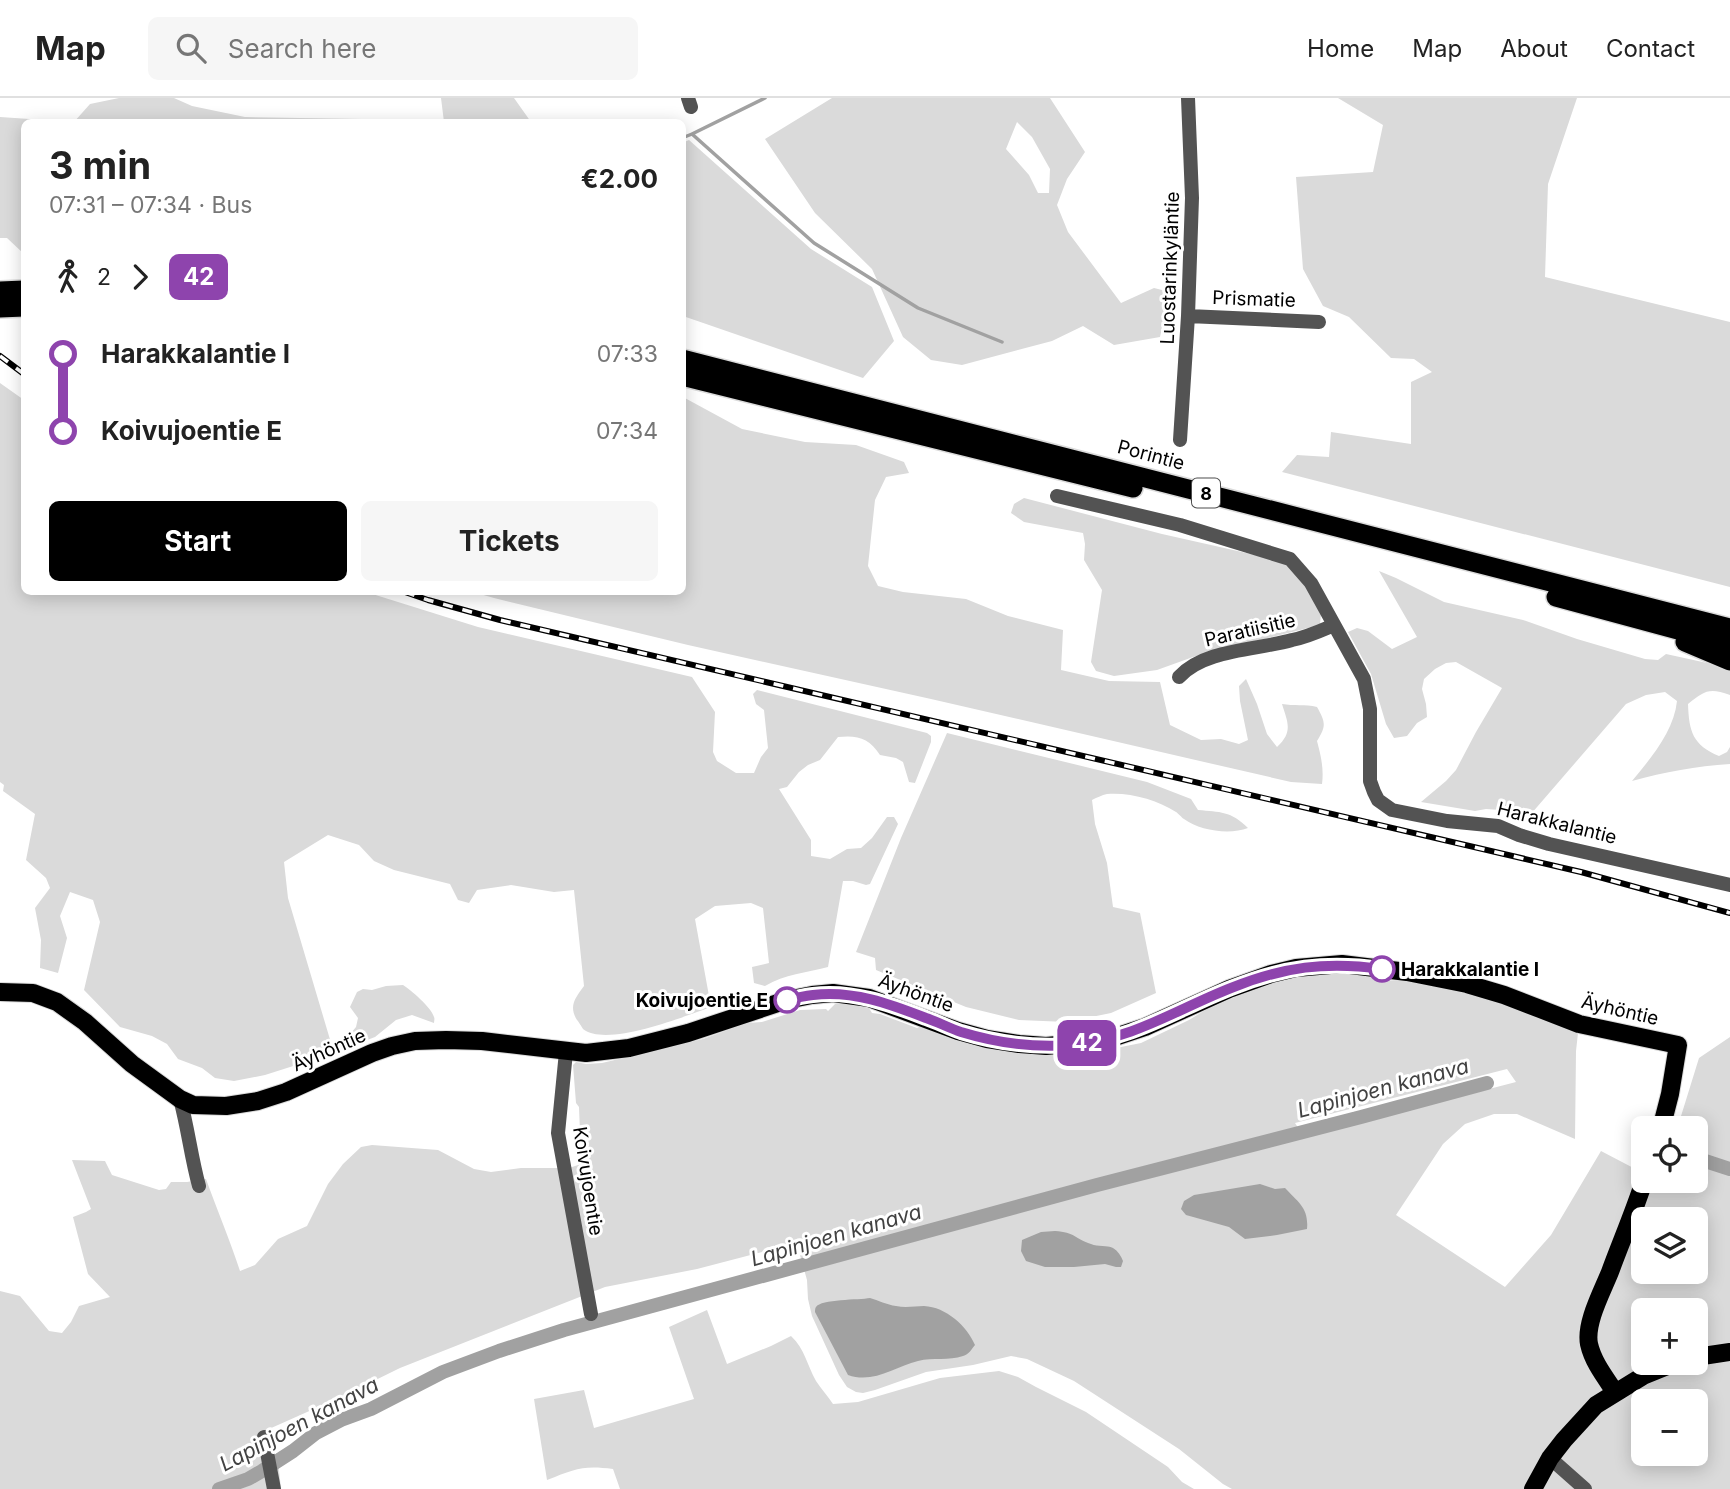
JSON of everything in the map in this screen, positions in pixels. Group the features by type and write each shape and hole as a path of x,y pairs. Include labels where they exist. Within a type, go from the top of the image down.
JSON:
{"highway":[{"path":"0,291 21,290"},
{"path":"0,308 21,307"},
{"name":"Porintie","path":"686,360 1730,626"},
{"name":"Porintie","path":"686,377 993,452 1558,597 1730,644"},
{"path":"1558,597 1730,661"}],"main road":[{"name":"Äyhöntie","path":"0,992 33,993 57,1002 85,1021 132,1064 180,1098 193,1105 226,1106 258,1101 300,1087 372,1053 415,1041 482,1041 586,1053 629,1048 688,1033 787,1000 833,993 869,998 987,1039 1019,1044 1071,1045 1112,1038 1138,1030 1229,989 1271,974 1296,968 1358,965 1467,984 1579,1024 1678,1045 1664,1116"},
{"path":"1615,1392 1594,1357 1589,1344 1589,1331 1640,1193"},
{"path":"1708,1355 1730,1352"},
{"path":"1533,1489 1550,1458 1596,1405 1645,1375"}],"street":[{"name":"Luostarinkyläntie","path":"1180,440 1192,198 1188,98"},
{"name":"Prismatie","path":"1188,316 1319,322"},
{"name":"Harakkalantie","path":"1057,496 1180,525 1290,558 1311,583 1364,679 1370,709 1370,781 1374,792 1385,806 1404,813 1447,821 1499,826 1549,844 1730,885"},
{"name":"Paratiisitie","path":"1179,677 1190,666 1199,662 1292,641 1334,625"},
{"name":"Koivujoentie","path":"566,1052 558,1132 591,1314"},
{"path":"180,1098 199,1186"},
{"path":"264,1437 273,1483"},
{"path":"1550,1458 1585,1489"}],"shaded area":[{"path":"119,98 174,98 192,106 245,117 362,119 77,119 90,104"},
{"path":"441,98 514,98 529,119 444,119"},
{"path":"832,98 1050,98 1085,152 1067,179 1057,205 1068,232 1121,303 1154,288 1170,292 1160,337 1114,345 1083,326 1052,341 962,365 931,360 903,337 872,269 815,213 765,139","holes":["1017,122 1032,137 1050,169 1049,193 1038,193 1029,175 1006,149"]},
{"path":"1338,98 1577,98 1548,184 1545,277 1730,322 1730,587 1282,472 1297,455 1329,457 1331,432 1411,444 1411,382 1432,372 1414,359 1391,358 1349,317 1323,306 1303,269 1296,177 1373,172 1383,125"},
{"path":"0,117 30,119 21,119 21,251 7,238 0,238"},
{"path":"689,140 811,249 872,287 894,341 863,378 686,317 686,141"},
{"path":"0,383 21,398 21,595 376,595 478,627 692,677 715,712 713,752 717,761 736,773 754,773 768,748 764,710 756,704 753,694 757,690 931,736 915,783 909,782 903,762 880,755 872,745 857,737 838,737 820,760 799,772 787,787 779,789 811,840 811,856 830,859 847,849 861,848 887,817 894,817 898,824 870,884 843,881 828,967 788,976 765,986 754,983 752,967 769,963 763,908 751,903 715,906 695,919 711,1007 627,1033 594,1034 583,1029 574,1015 574,1002 584,986 574,890 554,892 511,885 477,890 469,903 458,900 450,884 394,870 374,861 359,845 328,835 284,862 288,898 334,1053 265,1075 234,1081 215,1078 202,1068 178,1059 167,1044 152,1036 120,1027 84,990 100,922 93,900 70,892 60,916 67,938 58,973 40,968 41,940 35,908 50,888 46,878 26,860 35,814 3,791 4,785 0,782"},
{"path":"686,399 742,429 805,442 856,445 904,462 909,473 886,477 875,500 868,566 878,586 903,592 966,599 1008,616 1063,630 1061,670 1109,681 1160,682 1170,725 1201,740 1221,739 1239,744 1248,740 1239,686 1246,679 1267,734 1277,747 1287,732 1282,704 1317,707 1324,724 1317,741 1322,762 1322,784 1291,782 688,645 484,595 686,595"},
{"path":"1024,498 1162,534 1282,561 1309,591 1321,613 1320,625 1193,657 1157,670 1114,676 1096,671 1091,662 1102,590 1084,560 1083,533 1024,522 1011,513 1014,504"},
{"path":"1379,571 1444,602 1523,620 1645,659 1658,660 1666,654 1730,668 1730,695 1717,691 1707,692 1688,704 1691,730 1698,742 1719,756 1730,747 1730,764 1681,770 1632,781 1660,744 1671,723 1677,701 1665,692 1646,695 1626,704 1531,814 1522,817 1501,810 1475,811 1421,802 1456,770 1502,688 1456,662 1446,663 1424,679 1422,689 1427,717 1417,723 1407,736 1394,738 1386,724 1371,674 1348,632 1357,628 1368,631 1392,649 1417,637"},
{"path":"947,733 1147,782 1191,799 1198,810 1231,815 1248,828 1233,831 1207,829 1191,823 1161,804 1134,796 1107,794 1092,800 1095,824 1107,863 1113,907 1140,913 1156,993 1111,1013 1067,1022 1019,1020 966,1007 876,970 875,958 856,952 901,838"},
{"path":"1336,971 1367,971 1374,980 1449,985 1579,1024 1575,1139 1517,1114 1494,1114 1465,1124 1443,1144 1396,1215 1505,1287 1551,1235 1601,1151 1631,1167 1631,1193 1708,1193 1708,1116 1681,1116 1699,1058 1730,1037 1730,1489 1232,1489 1179,1449 1074,1381 1027,1359 1011,1356 926,1372 875,1390 856,1392 847,1387 839,1375 812,1316 800,1255 789,1245 697,1269 605,1287 400,1368 269,1429 281,1489 0,1489 0,1291 20,1296 49,1331 62,1333 79,1306 110,1297 88,1274 73,1217 91,1209 72,1160 105,1161 112,1175 159,1190 166,1189 171,1182 206,1179 240,1271 255,1265 278,1239 307,1226 328,1184 343,1164 361,1147 372,1145 438,1150 474,1169 491,1172 521,1168 569,1168 584,1163 579,1107 576,1103 573,1065 576,1062 602,1063 703,1039 747,1023 762,1022 800,1010 828,1011 835,1004 854,1003 869,1008 872,1013 917,1028 924,1025 1008,1050 1086,1054 1141,1043 1242,992 1271,982","holes":["1507,1069 1516,1082 1304,1137 1295,1123"]},
{"path":"403,985 429,1009 434,1023 412,1015 396,1020 375,1037 362,1042 351,1042 351,1033 358,1018 350,1007 357,992"},
{"path":"1260,1184 1275,1189 1285,1188 1304,1210 1307,1229 1245,1239 1229,1227 1186,1215 1181,1209 1184,1201 1194,1195"},
{"path":"1041,1232 1071,1234 1094,1245 1113,1248 1123,1261 1121,1267 1105,1264 1045,1267 1026,1261 1021,1251 1022,1240"},
{"path":"870,1298 903,1307 924,1306 940,1310 955,1319 967,1331 975,1345 967,1354 958,1357 918,1361 875,1376 848,1375 815,1308 825,1302"},
{"path":"707,1310 727,1364 791,1336 803,1352 816,1381 833,1404 858,1402 940,1378 999,1371 1018,1377 1086,1412 1168,1467 1182,1482 1194,1489 620,1489 613,1469 594,1467 547,1480 534,1399 584,1390 594,1428 694,1399 669,1327"}],"waterway":[{"path":"765,98 692,134 814,243 918,308 1002,342"},
{"path":"686,136 692,134"},
{"name":"Lapinjoen kanava","path":"219,1489 262,1471 316,1433 371,1409 443,1372 564,1330 1097,1185 1487,1083"},
{"name":"Lapinjoen kanava","path":"1708,1162 1730,1169"}],"railway":[{"path":"0,356 21,372"},
{"path":"414,595 500,620 1581,872 1730,913"}],"bus line":[{"name":"42","path":"787,1000 833,993 854,995 883,1002 958,1031 987,1039 1045,1046 1071,1045 1131,1032 1229,989 1271,974 1296,968 1342,964 1382,969"}],"place":[{"name":"Harakkalantie I","path":"1382,969"},
{"name":"Koivujoentie E","path":"787,1000"}]}
